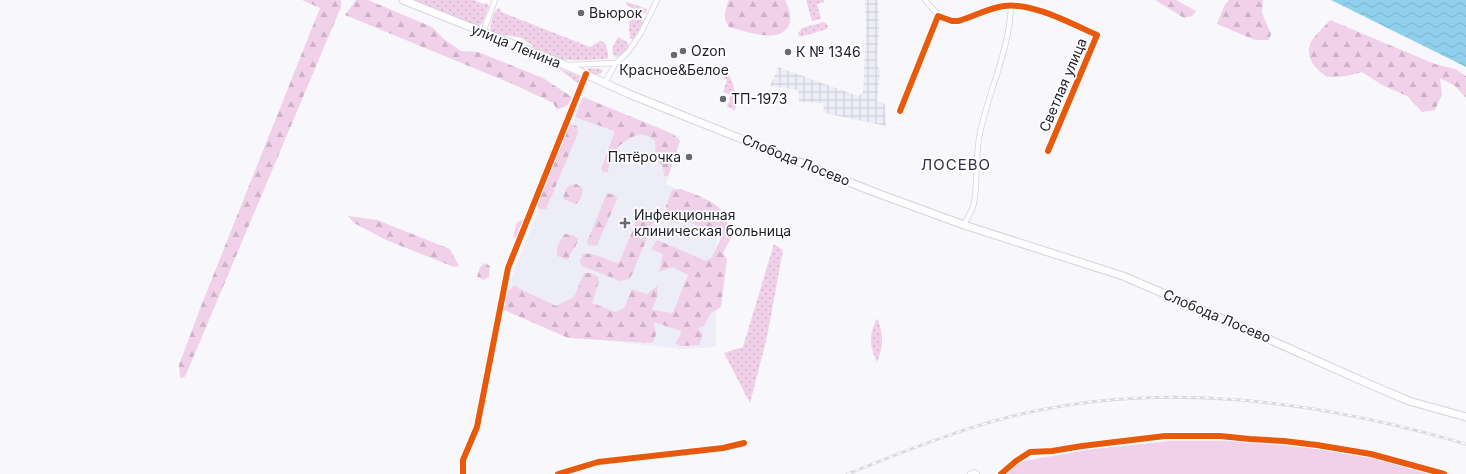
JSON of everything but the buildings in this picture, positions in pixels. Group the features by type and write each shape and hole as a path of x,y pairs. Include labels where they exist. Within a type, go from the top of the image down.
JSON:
{"main road":[{"name":"улица Ленина","path":"403,0 565,65 629,94"},
{"name":"Слобода Лосево","path":"629,94 874,192 964,225 1123,276 1409,401 1466,417"}],"street":[{"path":"483,32 495,0"},
{"path":"605,82 616,63 628,52 641,33 656,0"},
{"path":"900,111 938,16 925,0"},
{"path":"964,225 974,204 976,160 980,134 1004,49 1010,21 1011,5"},
{"name":"Светлая улица","path":"938,16 952,21 958,21 997,7 1011,5 1056,17 1097,35 1048,151"},
{"path":"565,65 616,63"},
{"path":"463,474 463,460 477,427 508,268 586,74"},
{"path":"1001,474 1016,461 1030,452 1052,452 1082,446 1165,436 1220,436 1284,441 1371,454 1444,474"},
{"path":"558,474 598,462 723,448 744,443"},
{"path":"970,474 975,472 977,474"}],"shaded area":[{"path":"865,0 878,0 879,26 877,65 880,70 877,101 885,104 886,126 824,113 823,103 799,102 798,90 770,86 778,67 858,96 863,92 866,28"},
{"name":"Инфекционная клиническая больница","path":"583,97 681,137 666,184 717,207 716,347 682,349 576,337 504,304 514,271"}],"green space":[{"path":"302,0 341,0 341,7 185,377 180,378 179,365 203,301 320,8"},
{"path":"356,0 368,0 432,27 445,40 461,51 478,52 543,78 572,97 568,105 557,110 553,103 515,85 345,15"},
{"path":"410,0 474,0 483,4 487,3 489,6 482,24 478,26"},
{"path":"729,0 785,0 790,14 788,27 783,32 769,36 729,27 725,20 725,11"},
{"path":"806,0 824,0 824,2 817,4 821,19 812,21"},
{"path":"1155,0 1176,0 1196,11 1192,16 1184,18"},
{"path":"1229,0 1263,0 1262,13 1271,34 1269,40 1255,40 1217,24 1224,6"},
{"path":"627,2 647,9 647,11 645,13 631,8 626,5"},
{"path":"499,8 501,12 590,47 600,41 605,43 608,58 580,60 556,58 538,50 521,38 498,34 491,31 492,19 495,12"},
{"path":"632,16 644,21 633,40 630,38 629,25"},
{"path":"1330,20 1435,64 1455,69 1466,76 1466,98 1455,86 1440,78 1442,95 1435,110 1422,112 1407,96 1382,85 1362,72 1347,76 1327,77 1315,67 1310,58 1309,48 1312,40"},
{"path":"824,22 828,26 827,29 800,37 799,36 798,33 802,28"},
{"path":"618,37 626,41 629,45 622,56 615,57 613,49"},
{"path":"558,68 584,78 581,86"},
{"path":"587,69 601,69 603,71 600,74 595,74"},
{"path":"726,71 729,72 734,87 736,101 735,110 727,107 731,95 723,92 727,80 723,78"},
{"path":"583,97 673,134 680,141 668,176 664,176 663,167 656,159 655,141 644,135 634,136 620,145 611,156 608,172 603,172 601,169 614,131 575,117"},
{"path":"570,124 577,126 578,133 546,209 539,209 537,205"},
{"path":"577,184 583,189 580,200 576,204 563,199 568,187 570,185"},
{"path":"681,189 705,198 716,205 724,214 731,238 723,253 727,259 721,307 710,314 704,326 698,328 703,334 699,345 681,346 675,343 680,336 681,331 654,322 656,335 652,343 568,338 502,309 504,295 514,286 556,306 574,297 584,273 591,273 598,277 599,281 592,303 615,312 624,308 632,289 647,294 657,286 658,293 652,310 673,313 688,275 673,267 659,272 663,254 651,249 657,240 706,261 712,257 722,236 668,213 666,206 672,190"},
{"path":"607,193 615,195 617,199 597,245 588,245 587,242"},
{"path":"648,210 654,213 655,219 630,279 620,281 582,266 580,261 583,254 587,253 619,263 641,211"},
{"path":"348,216 377,220 450,249 459,266 454,267 386,240 354,223"},
{"path":"523,220 522,229 517,239 513,237 517,222"},
{"path":"565,234 572,235 578,239 568,260 557,256 558,244"},
{"path":"774,244 783,250 767,337 750,403 724,353 743,347"},
{"path":"485,263 490,266 489,277 484,280 477,277 480,267"},
{"path":"878,319 882,340 881,350 877,362 871,346 871,336 876,320"},
{"path":"1171,441 1276,441 1363,453 1445,474 1004,474 1017,462 1093,449"}],"water":[{"path":"1331,0 1466,0 1466,67"}],"railway":[{"path":"847,474 929,442 1013,416 1070,405 1126,399 1183,397 1241,400 1298,406 1354,416 1466,444"}],"cycle path":[{"path":"900,111 938,16 952,21 958,21 1004,6 1027,7 1052,15 1097,35 1048,151"},
{"path":"463,474 463,460 477,427 508,268 586,74"},
{"path":"1001,474 1016,461 1030,452 1052,451 1165,436 1220,436 1317,445 1371,454 1444,474"},
{"path":"558,474 598,462 723,448 744,443"}],"place":[{"name":"Вьюрок","path":"581,13"},
{"name":"Ozon","path":"683,51"},
{"name":"К № 1346","path":"788,52"},
{"name":"Красное&Белое","path":"674,55"},
{"name":"ТП-1973","path":"723,99"},
{"name":"Пятёрочка","path":"689,157"},
{"name":"Инфекционная клиническая больница","path":"625,223"}],"district":[{"name":"ЛОСЕВО","path":"956,165"}]}
